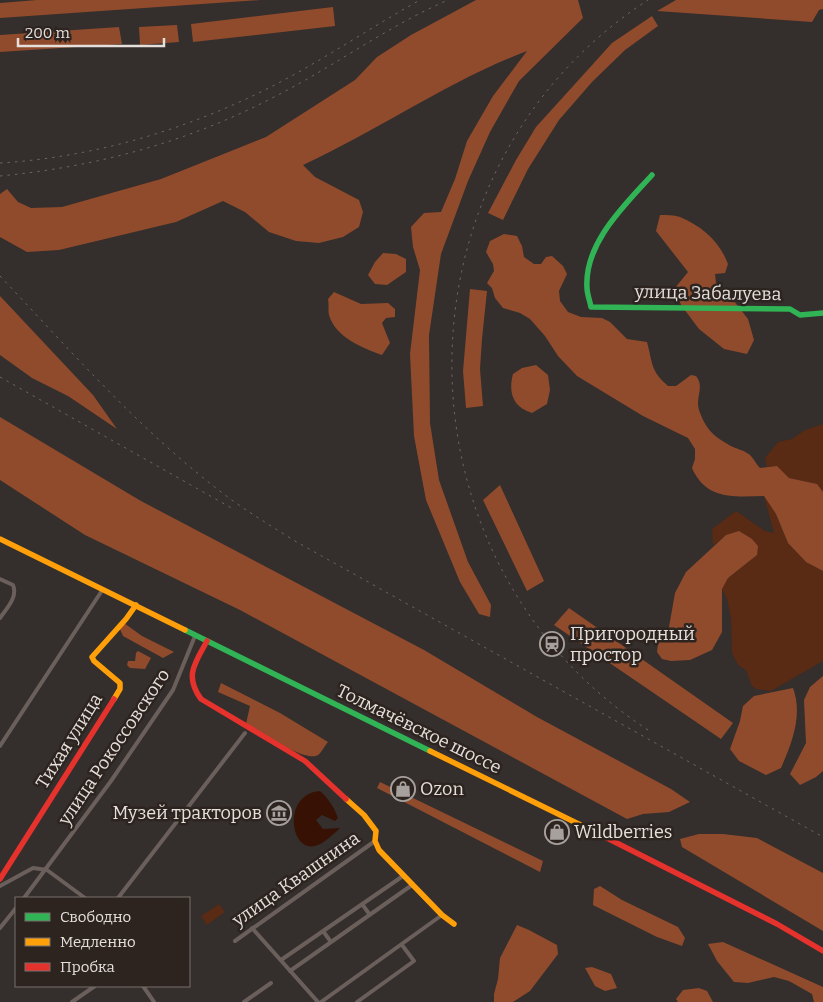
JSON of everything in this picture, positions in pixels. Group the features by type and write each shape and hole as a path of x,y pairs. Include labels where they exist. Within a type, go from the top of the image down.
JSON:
{"street":[{"name":"улица Забалуева","path":"652,175 628,202 600,240 591,260 586,279 587,296 591,307 790,309 800,315 823,313"},
{"name":"Толмачёвское шоссе","path":"0,538 605,837 769,920 823,950"},
{"path":"0,578 13,585 15,590 14,597 0,618"},
{"path":"0,746 103,589"},
{"name":"Тихая улица","path":"0,878 120,689 120,683 94,661 92,657 99,647 115,633 136,605"},
{"name":"улица Рокоссовского","path":"25,897 138,743 173,690 196,635"},
{"name":"улица Квашнина","path":"207,641 193,668 191,679 194,691 201,698 305,762 364,815 376,831 375,841 379,850 442,915 454,924"},
{"path":"119,897 245,734"},
{"name":"улица Квашнина","path":"235,940 375,841"},
{"path":"0,886 33,868 46,870 84,897"},
{"path":"281,960 404,876"},
{"path":"290,971 412,885"},
{"path":"362,904 370,915"},
{"path":"0,928 15,909"},
{"path":"252,928 319,1002 442,915"},
{"path":"323,931 331,942"},
{"path":"357,1002 414,961 402,945"},
{"path":"244,1002 271,983"},
{"path":"72,1002 94,987"},
{"path":"144,987 153,1000 148,1002"}],"shaded area":[{"path":"37,0 261,0 0,18 0,3"},
{"path":"476,0 578,0 583,18 519,81 490,132 468,181 441,254 429,335 430,423 439,480 468,562 491,605 490,617 479,614 460,582 426,500 414,436 410,354 420,270 413,247 411,227 424,213 441,212 455,179 467,141 493,96 527,51 441,91 359,137 303,165 315,177 359,200 363,212 359,227 343,237 319,243 296,241 269,232 245,212 223,201 176,222 59,250 27,252 0,237 0,194 7,189 18,202 31,208 62,207 161,179 266,137 355,80 377,57 411,35"},
{"path":"676,0 823,0 823,9 819,10 812,22 657,11"},
{"path":"333,7 335,26 193,42 191,24"},
{"path":"652,16 658,26 625,50 592,82 559,120 528,169 503,220 488,213 536,127 612,43"},
{"path":"177,25 179,42 140,45 139,27"},
{"path":"119,27 122,44 0,52 0,35"},
{"path":"660,215 678,216 696,225 715,242 725,256 728,264 725,273 715,274 716,283 730,296 748,319 754,340 747,354 724,349 699,329 681,305 675,288 688,272 656,231"},
{"path":"504,234 517,236 522,246 524,257 534,264 541,264 546,257 552,256 563,266 567,274 559,291 560,301 568,312 581,317 602,318 610,322 627,339 647,342 655,371 668,386 676,386 691,375 696,376 700,384 699,410 708,428 721,440 749,454 760,468 777,466 789,478 817,484 823,492 823,571 806,562 788,543 776,514 764,496 732,496 713,491 705,486 692,468 695,459 695,449 688,438 643,416 577,376 558,356 545,336 530,319 520,313 503,308 495,298 492,288 487,283 494,271 493,264 486,252 490,241"},
{"path":"383,253 396,254 406,259 406,272 387,285 375,284 368,275 375,262"},
{"path":"470,289 487,291 480,369 483,406 466,408 463,371"},
{"path":"334,292 361,304 388,303 395,309 395,317 386,318 382,323 390,343 382,355 351,341 338,330 329,313 328,299"},
{"path":"0,296 93,395 117,429 68,396 32,378 0,355"},
{"path":"536,365 548,375 550,390 547,404 532,413 516,403 511,387 513,374 522,368"},
{"path":"0,417 141,501 424,650 537,717 671,789 690,802 669,812 643,814 627,819 240,610 85,535 0,480"},
{"path":"823,424 823,492 817,484 789,478 772,466 767,468 765,458 778,442 792,439 805,430"},
{"path":"500,485 544,581 527,591 483,500"},
{"path":"764,496 776,514 788,543 806,562 823,571 823,661 771,691 756,689 752,686 746,670 738,665 732,653 731,619 727,599 722,589 728,578 757,555 726,535 713,546 712,529 736,511 765,531 774,533"},
{"path":"739,531 752,539 758,546 757,555 728,578 722,589 722,632 712,650 690,660 671,661 662,659 657,652 658,644 669,627 675,593 686,572 726,535"},
{"path":"569,608 733,723 721,739 554,625"},
{"path":"124,623 142,636 174,652 163,658 123,636 119,627"},
{"path":"138,651 151,658 145,669 130,668 127,665 128,661 135,661"},
{"path":"823,676 823,771 800,785 790,774 806,743 804,700 810,687"},
{"path":"221,683 280,713 328,742 318,755 312,756 293,751 282,745 246,724 250,706 218,692"},
{"path":"793,688 797,708 795,729 789,749 781,768 766,775 739,761 730,749 743,706 754,696"},
{"path":"380,782 543,861 540,872 377,788"},
{"path":"320,791 331,803 338,818 335,821 322,815 316,820 323,829 340,828 332,836 315,846 306,845 300,840 296,832 294,822 295,811 308,794"},
{"path":"699,834 723,834 757,838 823,873 823,931 682,847 680,839"},
{"path":"600,886 622,900 678,927 685,938 682,946 657,937 593,905 594,889"},
{"path":"219,904 225,912 207,925 201,916"},
{"path":"517,925 557,945 558,954 530,991 513,1002 494,1002 500,958"},
{"path":"723,942 823,987 823,1002 814,1002 812,994 789,981 774,977 748,983 734,982 717,961 708,944"},
{"path":"592,967 611,974 617,988 605,991 595,986 585,968"},
{"path":"699,988 707,991 713,1002 678,1002 676,999 683,990"}],"railway":[{"path":"0,163 74,154 111,146 183,125 253,96 286,79 420,0"},
{"path":"0,176 36,172 106,159 174,140 240,114 272,98 403,22 448,0"},
{"path":"648,0 562,73 501,162 464,261 452,365 464,469 501,568 562,657 648,730"},
{"path":"0,276 78,359 158,439 225,495 245,509 295,541 823,837"},
{"path":"0,377 235,510"}],"traffic: fast":[{"path":"652,175 619,212 599,240 588,271 587,293 591,307 790,309 800,315 823,313"},
{"path":"185,630 430,751"}],"traffic: slow":[{"path":"0,539 185,630"},
{"path":"114,699 120,689 120,683 94,661 92,657 136,605"},
{"path":"430,751 601,835"},
{"path":"346,799 364,815 376,831 375,841 379,850 442,915 454,924"}],"traffic: jam":[{"path":"207,641 195,663 192,676 196,691 201,699 305,761 346,799"},
{"path":"0,879 114,699"},
{"path":"601,835 777,924 823,951"}],"place":[{"name":"Пригородный простор","path":"552,644"},
{"name":"Ozon","path":"403,789"},
{"name":"Музей тракторов","path":"279,813"},
{"name":"Wildberries","path":"557,832"}]}
